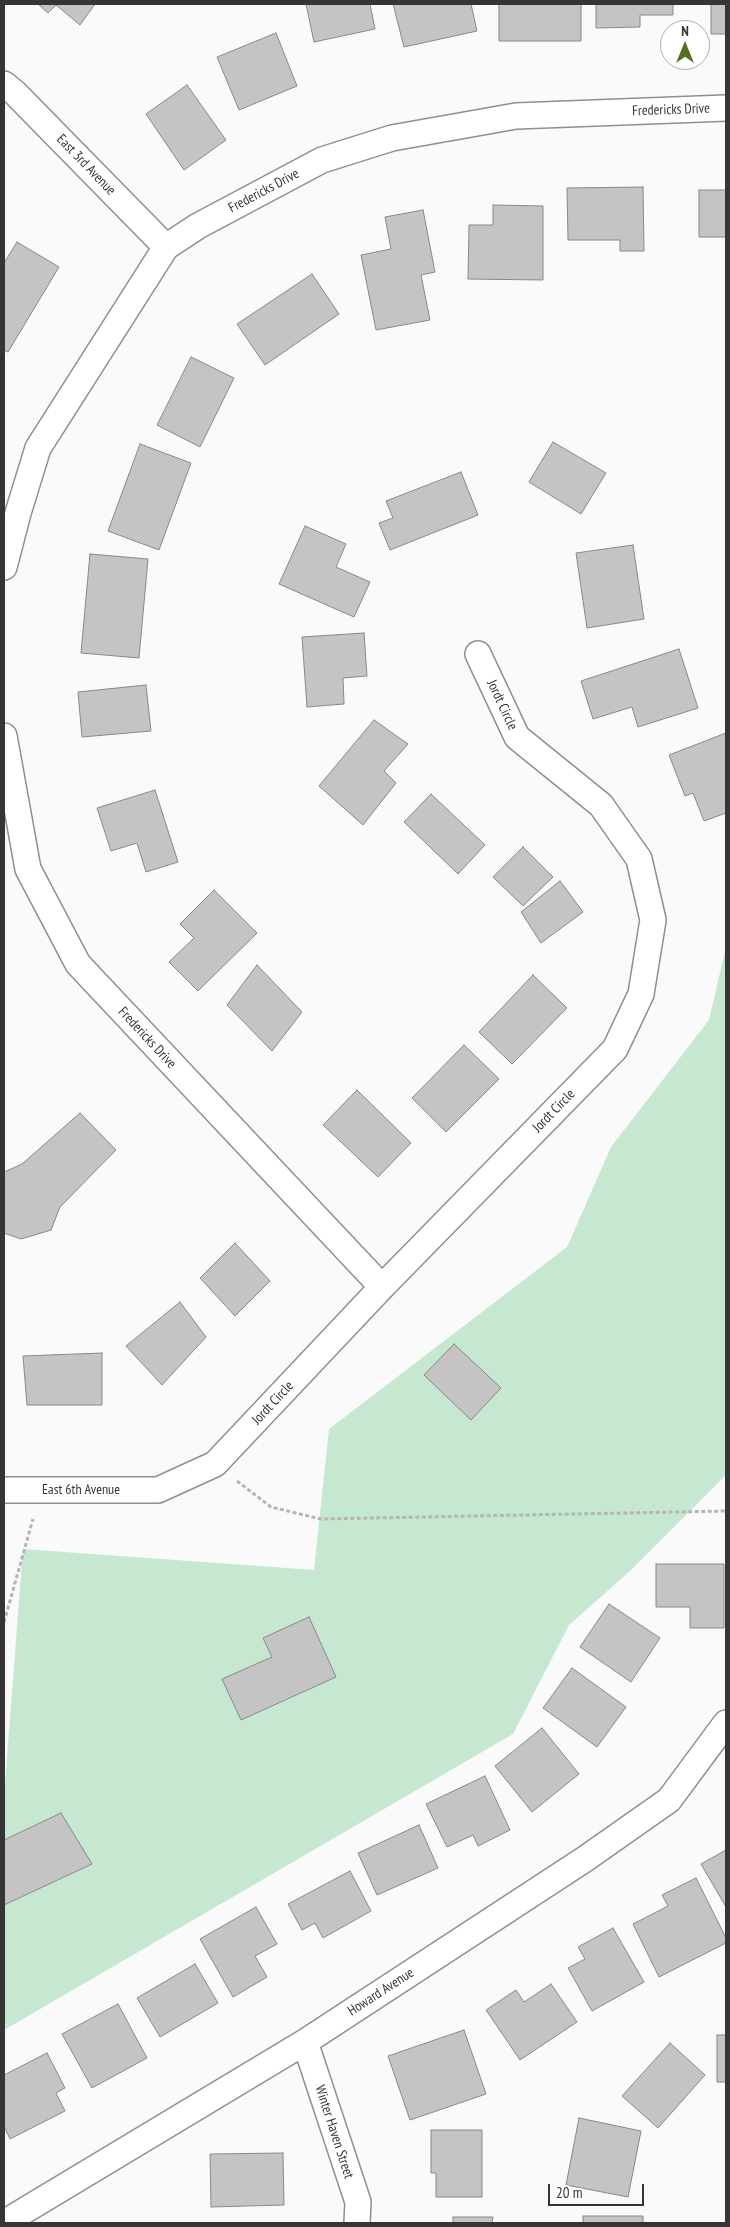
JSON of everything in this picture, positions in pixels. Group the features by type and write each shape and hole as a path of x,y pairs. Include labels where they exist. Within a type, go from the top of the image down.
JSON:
{"street":[{"name":"East 3rd Avenue","path":"4,84 166,247"},
{"name":"Fredericks Drive","path":"4,567 38,448 166,247 198,226 322,160 392,138 516,116 726,108"},
{"name":"Jordt Circle","path":"158,1490 215,1464 382,1287 615,1049 641,994 653,920 639,859 601,805 517,737 478,654"},
{"name":"Fredericks Drive","path":"4,736 28,869 78,964 382,1287"},
{"name":"East 6th Avenue","path":"4,1490 158,1490"},
{"name":"Howard Avenue","path":"4,2222 305,2042 585,1859 669,1800 726,1723"},
{"name":"Winter Haven Street","path":"305,2042 358,2202 357,2223"}],"path":[{"path":"215,1464 272,1507 321,1519 726,1511"},
{"path":"4,1622 41,1490"}],"green space":[{"path":"726,947 726,1475 631,1570 569,1625 513,1734 4,2030 4,1797 23,1549 314,1570 329,1429 567,1247 611,1147 709,1020"}],"building":[{"path":"38,4 95,4 80,25 56,5 48,13"},
{"path":"306,4 370,4 375,29 314,42"},
{"path":"393,4 471,4 477,31 404,47"},
{"path":"499,4 581,4 581,41 499,41"},
{"path":"596,4 673,4 673,15 640,15 640,27 596,28"},
{"path":"711,4 726,4 726,34 711,34"},
{"path":"276,33 297,86 239,110 217,57"},
{"path":"187,85 226,140 184,170 146,114"},
{"path":"643,187 644,251 620,251 620,240 568,240 567,188"},
{"path":"699,190 726,190 726,237 699,237"},
{"path":"493,205 543,206 543,280 468,279 469,225 493,225"},
{"path":"423,210 435,272 421,275 430,320 376,330 361,255 391,249 385,217"},
{"path":"17,242 59,267 8,352 4,350 4,263"},
{"path":"312,274 339,314 265,365 237,324"},
{"path":"191,357 234,378 200,447 157,425"},
{"path":"553,442 606,473 581,514 529,482"},
{"path":"140,444 191,463 159,550 108,531"},
{"path":"461,472 478,515 390,550 379,523 393,518 386,501"},
{"path":"305,526 346,544 336,567 370,582 354,617 279,584"},
{"path":"633,545 644,619 587,628 576,553"},
{"path":"90,554 148,559 139,658 81,653"},
{"path":"364,633 367,676 343,678 344,704 307,707 302,637"},
{"path":"679,649 698,708 638,727 632,707 593,719 581,681"},
{"path":"146,685 151,731 82,737 78,692"},
{"path":"374,720 408,744 384,771 396,783 363,825 319,786"},
{"path":"726,733 726,813 704,821 693,793 685,796 669,755"},
{"path":"155,790 178,862 146,872 137,843 111,851 97,808"},
{"path":"431,794 485,845 458,874 404,822"},
{"path":"523,847 553,877 523,906 493,877"},
{"path":"560,881 583,912 541,943 521,912"},
{"path":"214,890 257,933 198,991 169,962 194,938 180,924"},
{"path":"257,965 302,1012 272,1051 227,1005"},
{"path":"533,975 567,1008 512,1064 479,1032"},
{"path":"464,1045 499,1079 446,1132 412,1098"},
{"path":"357,1090 411,1143 378,1177 323,1125"},
{"path":"80,1113 116,1150 60,1207 51,1230 21,1239 4,1233 4,1172 22,1164"},
{"path":"235,1243 270,1281 235,1316 200,1278"},
{"path":"180,1302 206,1337 162,1385 126,1346"},
{"path":"454,1344 501,1388 471,1420 424,1375"},
{"path":"102,1353 102,1405 27,1405 23,1356"},
{"path":"656,1564 724,1564 724,1628 690,1628 690,1607 656,1607"},
{"path":"609,1604 660,1638 631,1682 580,1647"},
{"path":"309,1617 336,1677 241,1720 222,1679 272,1657 263,1638"},
{"path":"572,1668 626,1707 597,1747 543,1708"},
{"path":"542,1728 579,1774 532,1812 495,1766"},
{"path":"485,1776 510,1830 478,1846 473,1835 447,1847 426,1804"},
{"path":"61,1813 92,1864 4,1905 4,1840"},
{"path":"419,1825 438,1868 377,1895 358,1853"},
{"path":"726,1850 726,1907 701,1864"},
{"path":"350,1871 371,1911 323,1938 315,1923 302,1930 288,1904"},
{"path":"696,1878 726,1938 726,1943 659,1977 633,1924 668,1906 662,1895"},
{"path":"256,1907 277,1944 255,1956 267,1977 233,1997 200,1939"},
{"path":"613,1928 644,1982 592,2011 568,1968 585,1959 578,1947"},
{"path":"195,1964 218,2003 160,2037 137,1998"},
{"path":"551,1984 577,2022 520,2060 486,2010 516,1990 524,2002"},
{"path":"118,2004 147,2058 92,2088 62,2034"},
{"path":"464,2030 486,2094 410,2120 388,2056"},
{"path":"717,2035 726,2035 726,2082 717,2082"},
{"path":"670,2043 705,2075 658,2128 622,2096"},
{"path":"47,2053 65,2088 56,2093 65,2111 10,2139 4,2126 4,2075"},
{"path":"579,2118 641,2131 628,2197 566,2185"},
{"path":"431,2130 482,2130 482,2197 436,2197 436,2173 431,2173"},
{"path":"283,2153 284,2205 211,2207 210,2154"},
{"path":"583,2216 643,2216 643,2223 583,2223"},
{"path":"453,2217 493,2217 492,2223 453,2223"}]}
